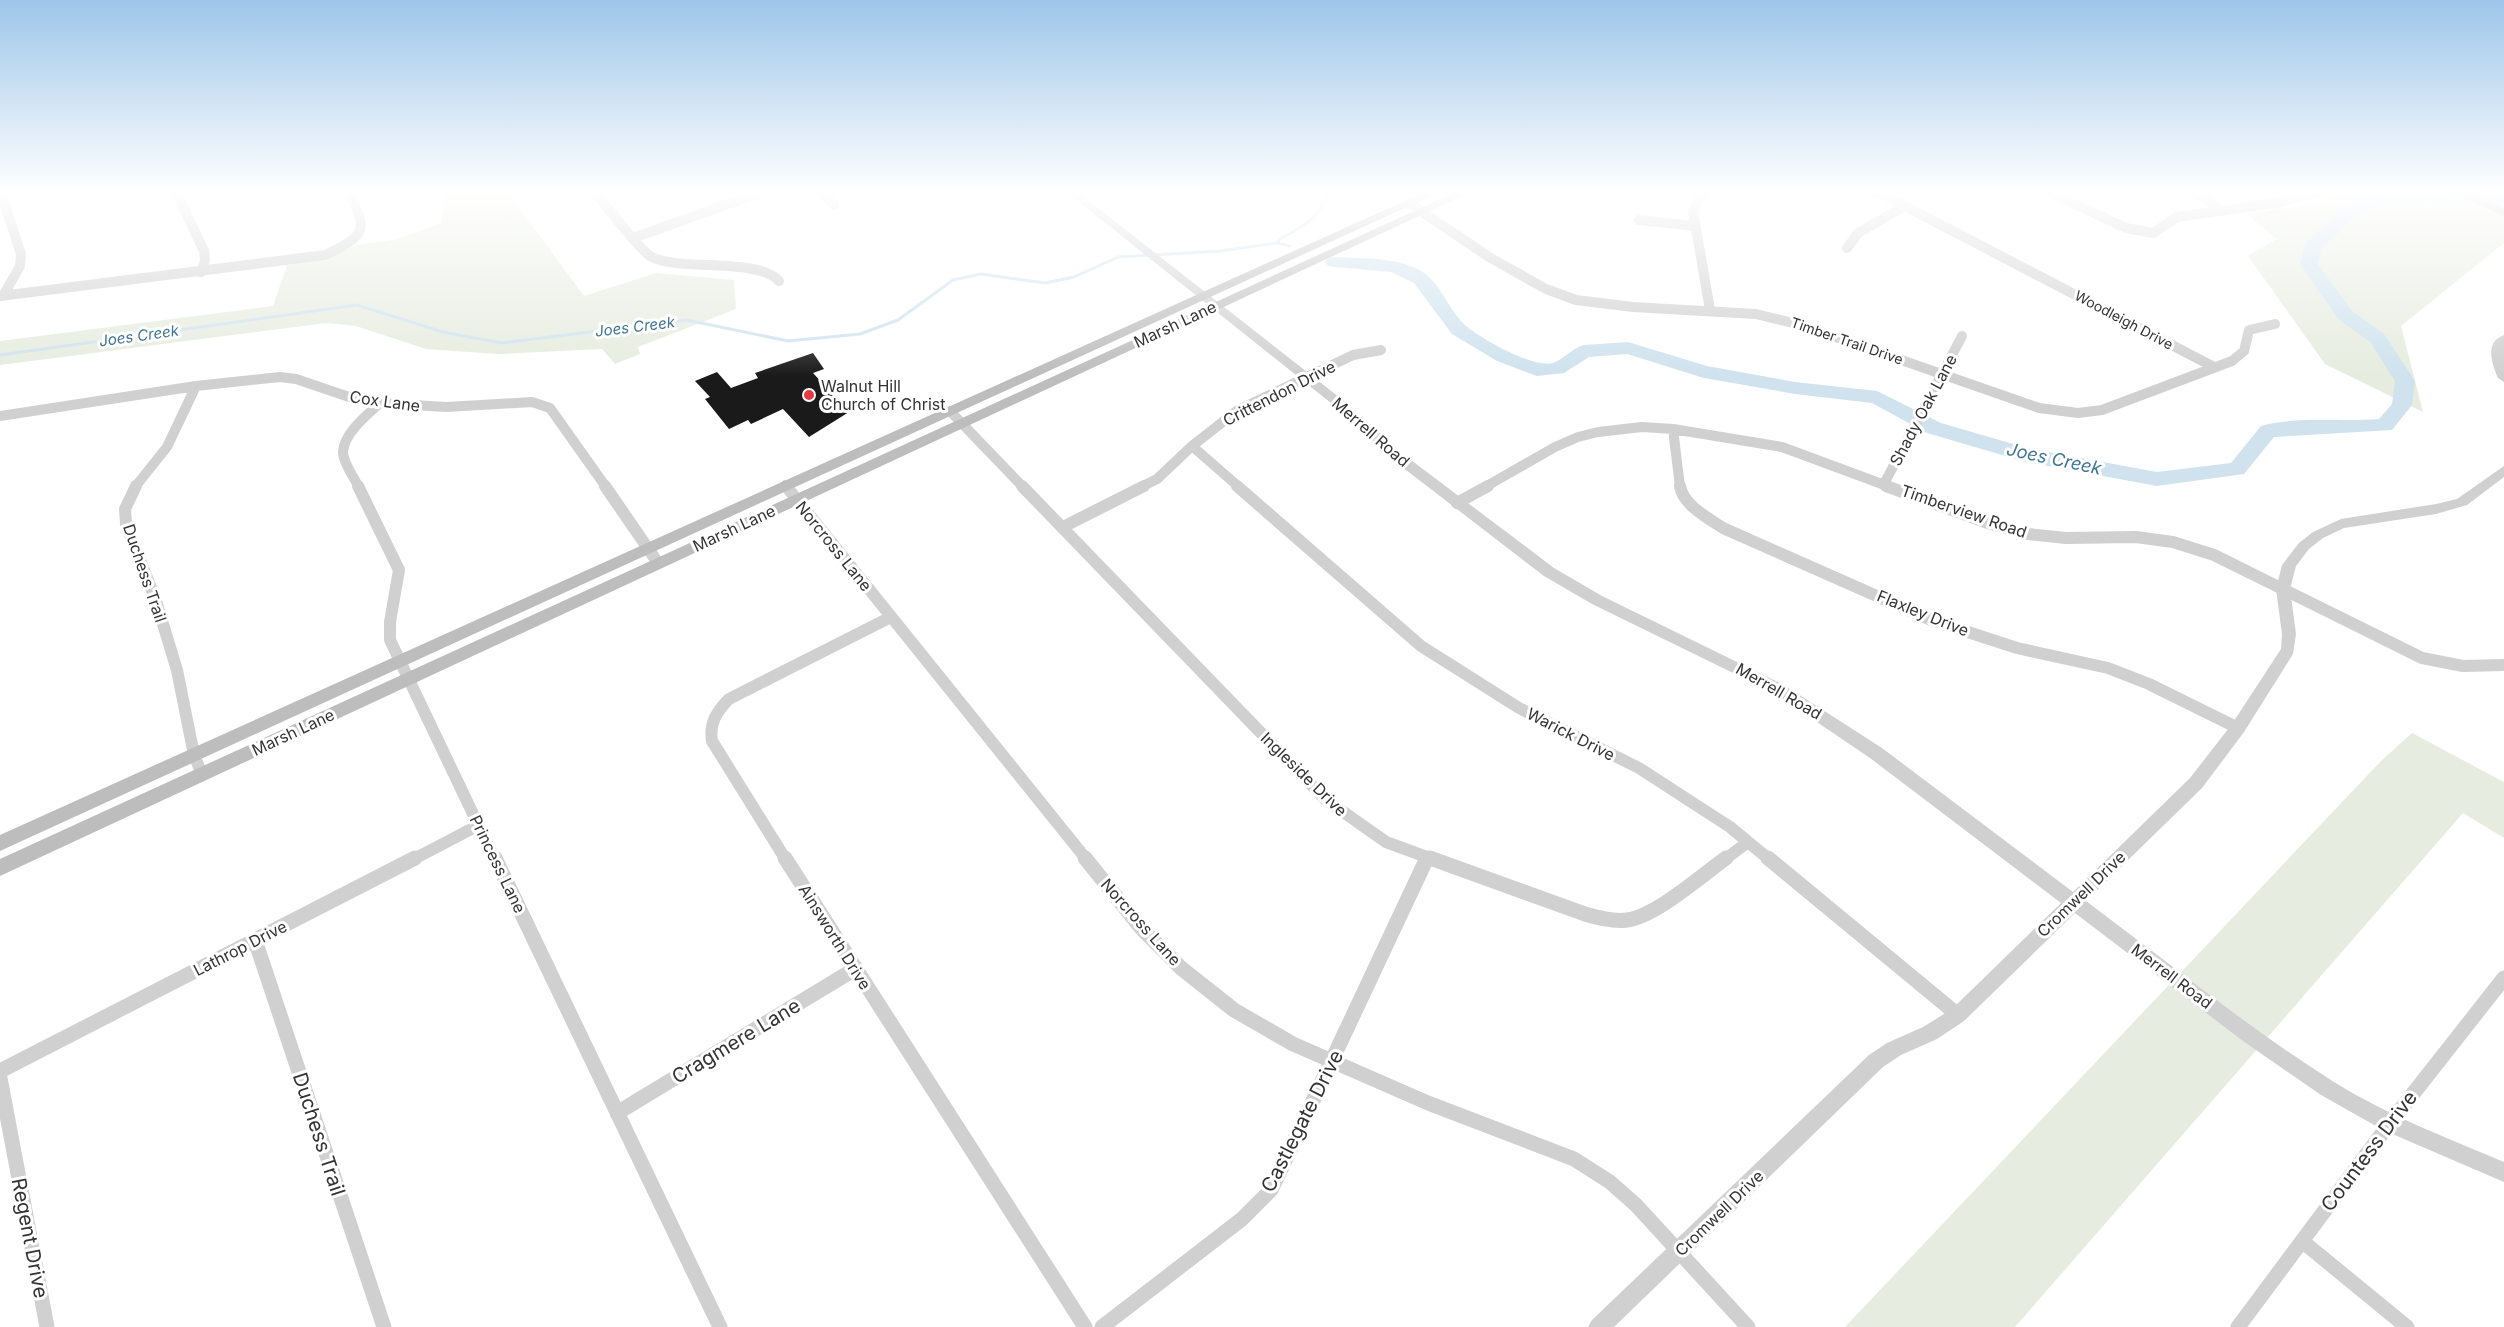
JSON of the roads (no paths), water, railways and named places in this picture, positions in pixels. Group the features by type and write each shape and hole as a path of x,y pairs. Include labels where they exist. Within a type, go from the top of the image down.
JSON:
{"main road":[{"name":"Marsh Lane","path":"0,868 963,422 1308,252"},
{"name":"Marsh Lane","path":"0,843 950,411 1324,252"},
{"path":"43,823 49,846"}],"street":[{"path":"2,296 20,266 20,252"},
{"path":"201,272 205,260 204,252"},
{"path":"2,296 201,272 325,255 332,252"},
{"path":"646,252 661,261 734,267 774,275 779,281"},
{"name":"Merrell Road","path":"1149,252 1340,404 1398,457 1522,554 1578,590 1736,666 1826,718 1876,753 2263,1045 2328,1089 2390,1123 2504,1172"},
{"name":"Timber Trail Drive","path":"1481,252 1536,284 1576,300 1633,307 1756,314 1801,325 2039,408 2078,413 2102,410 2232,361 2244,351 2249,330 2275,324"},
{"path":"1700,252 1710,310"},
{"name":"Woodleigh Drive","path":"1993,252 2214,367"},
{"name":"Shady Oak Lane","path":"1884,484 1962,336"},
{"path":"2504,339 2498,345 2496,360 2504,378"},
{"name":"Crittendon Drive","path":"1063,527 1157,479 1192,446 1238,410 1353,355 1381,350"},
{"name":"Cox Lane","path":"0,416 196,386 288,377 355,399 380,403 446,407 532,402 550,408 658,563"},
{"name":"Duchess Trail","path":"196,386 167,447 132,492 126,509 126,524 156,601 177,670 194,755 202,774"},
{"name":"Princess Lane","path":"380,403 350,434 345,444 344,454 399,570 389,628 390,640 720,1327"},
{"name":"Ingleside Drive","path":"950,411 1325,799 1386,842 1585,914 1602,919 1624,921 1638,918 1658,907 1748,842"},
{"name":"Timberview Road","path":"1457,503 1555,447 1578,438 1598,432 1642,427 1672,429 1782,447 1988,523 2028,534 2066,538 2136,537 2173,542 2214,555 2354,626 2438,663 2473,668 2504,665"},
{"name":"Flaxley Drive","path":"1672,429 1681,491 1697,511 1723,528 1931,620 2017,648 2109,668 2149,684 2238,728"},
{"name":"Warick Drive","path":"1192,446 1420,646 1519,708 1638,768 1730,828 1958,1015"},
{"name":"Cromwell Drive","path":"1599,1327 1876,1061 1894,1049 1930,1033 1958,1015 2196,783 2238,728 2288,650 2289,634 2283,589 2289,565 2304,546 2318,535 2341,524 2436,509 2462,502 2504,470"},
{"name":"Norcross Lane","path":"786,485 1150,938 1181,968 1234,1010 1293,1044 1428,1103 1574,1160 1610,1182 1636,1205 1748,1327"},
{"name":"Ainsworth Drive","path":"891,617 729,699 717,710 711,722 712,741 1085,1327"},
{"name":"Lathrop Drive","path":"0,1071 479,825"},
{"name":"Castlegate Drive","path":"1102,1327 1242,1219 1271,1190 1428,857"},
{"name":"Duchess Trail","path":"255,940 384,1327"},
{"name":"Cragmere Lane","path":"617,1113 855,969"},
{"name":"Countess Drive","path":"2238,1327 2390,1123 2504,978"},
{"name":"Regent Drive","path":"0,1078 46,1327"},
{"path":"2302,1241 2407,1327"}],"waterway":[{"name":"Joes Creek","path":"0,355 357,305 443,332 501,343 687,320 788,341 860,334 898,320 953,280 981,274 1045,283 1074,277 1118,257 1204,252"},
{"name":"Joes Creek","path":"1334,262 1395,267 1420,279 1459,330 1504,357 1537,370 1557,369 1584,351 1628,348 1704,372 1795,388 1877,397 1934,428 2026,455 2157,479 2237,469 2268,431 2385,425 2402,405 2405,381 2377,338 2345,315 2309,264 2311,252"}],"place":[{"name":"Walnut Hill Church of Christ","path":"809,395"}]}
